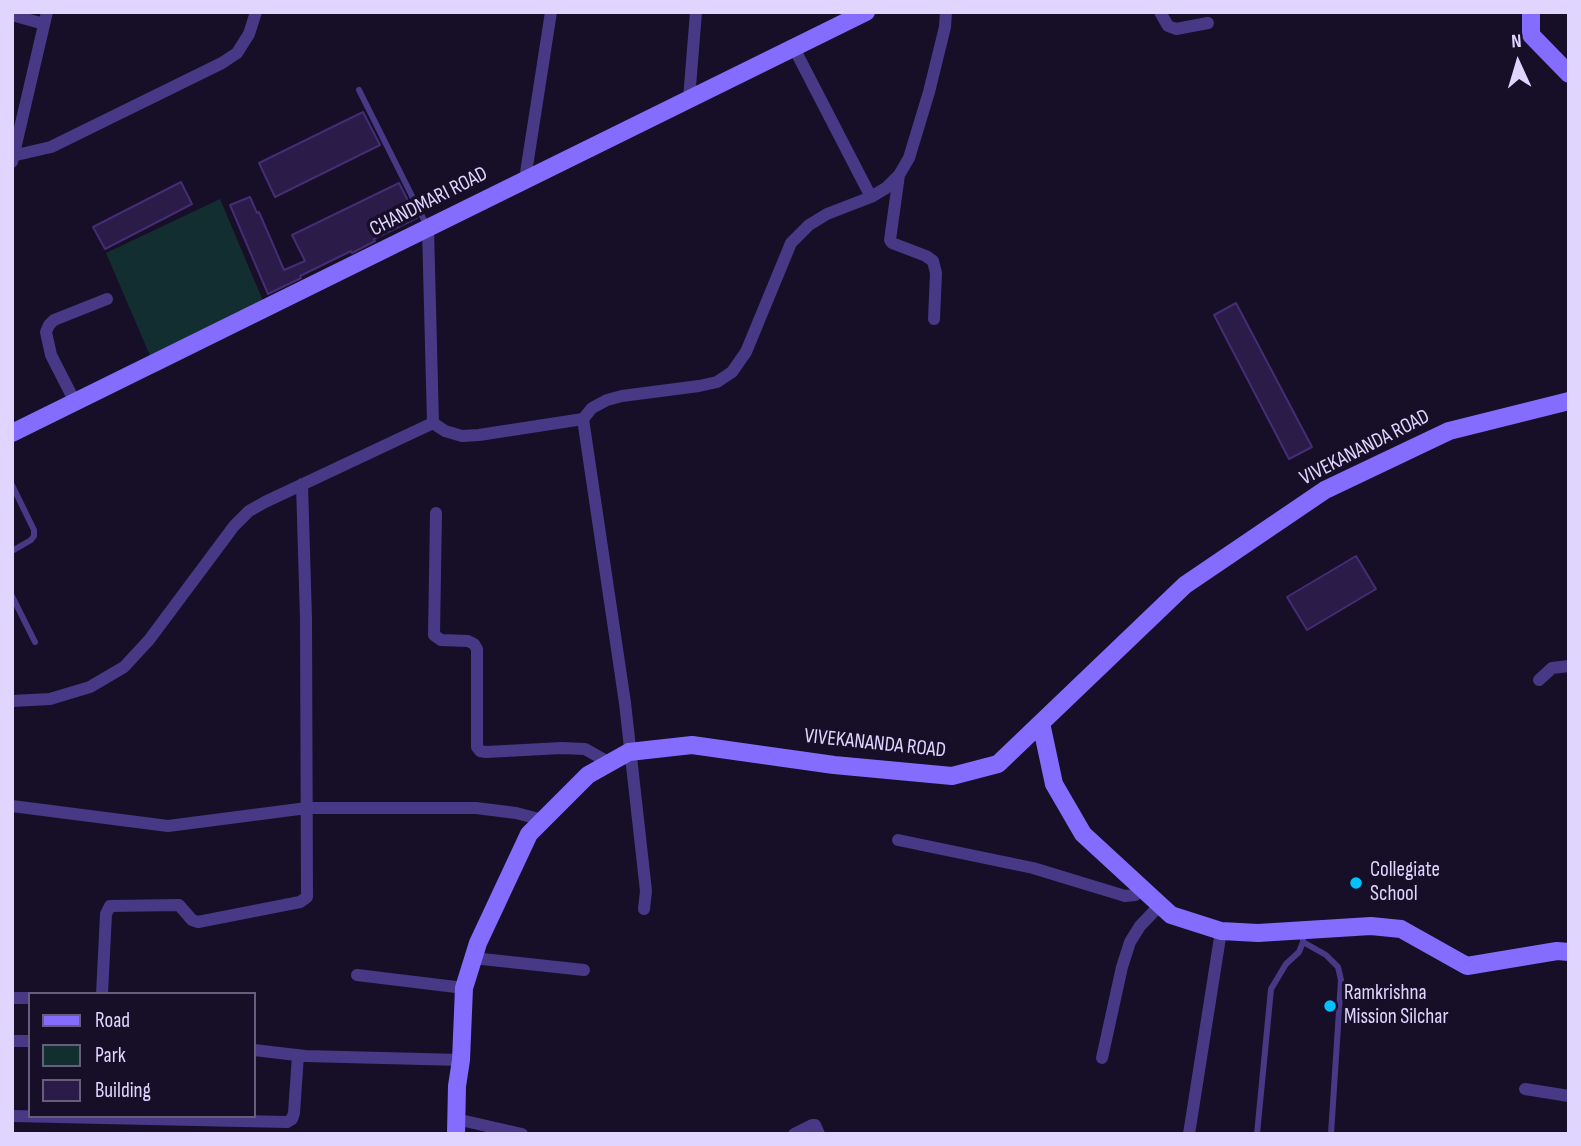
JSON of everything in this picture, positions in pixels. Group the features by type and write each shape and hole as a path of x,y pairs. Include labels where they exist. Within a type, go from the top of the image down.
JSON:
{"street":[{"path":"12,15 46,18 13,158 51,147 222,63 237,53 249,34 256,12"},
{"path":"525,179 551,12"},
{"path":"689,99 696,12"},
{"name":"CHANDMARI ROAD","path":"12,433 866,12"},
{"path":"933,319 936,273 933,261 890,240 900,175 909,158 929,92 945,27 946,12"},
{"path":"1160,12 1168,26 1176,29 1208,23"},
{"path":"1531,12 1531,35 1569,74"},
{"path":"794,48 871,197"},
{"path":"433,424 462,436 479,435 583,419 592,408 622,396 717,382 732,372 746,352 791,243 808,225 827,214 871,197 900,175"},
{"path":"428,229 433,424"},
{"path":"75,402 51,355 46,332 54,320 107,299"},
{"name":"VIVEKANANDA ROAD","path":"456,1127 464,988 478,943 529,834 588,775 629,752 692,745 834,765 952,776 998,764 1185,585 1325,490 1449,431 1569,401"},
{"path":"583,419 625,703 646,891 645,909"},
{"path":"12,701 50,699 90,687 124,667 149,640 234,526 249,511 433,424"},
{"path":"102,992 106,915 110,906 179,905 192,920 198,922 305,900 308,892 306,606 302,484"},
{"path":"436,513 434,635 442,640 468,641 474,643 477,649 477,747 486,752 585,749 610,763"},
{"path":"1539,680 1552,668 1569,666"},
{"path":"1041,723 1055,784 1083,834 1171,915 1221,931 1303,936 1371,926 1401,929 1467,966 1569,951"},
{"path":"12,806 168,826 307,808 476,808 516,813 543,820"},
{"path":"898,841 1033,868 1125,896 1135,895 1143,890"},
{"path":"1102,1058 1130,942 1140,926 1160,905"},
{"path":"1189,1134 1221,931"},
{"path":"473,958 584,970"},
{"path":"357,975 464,988"},
{"path":"256,1050 298,1055 461,1060"},
{"path":"103,1118 286,1122 292,1119 294,1113 298,1055"},
{"path":"1525,1089 1569,1096"},
{"path":"794,1134 812,1125 815,1125 819,1134"},
{"path":"456,1127 522,1134"}],"lane":[{"path":"359,90 428,229"},
{"path":"12,485 34,530 31,540 12,551"},
{"path":"12,596 35,642"},
{"path":"1257,1134 1271,989 1286,964 1299,952 1303,936 1338,967 1341,980 1331,1134"}],"green space":[{"path":"220,199 269,315 157,372 106,253"}],"building":[{"path":"363,112 380,145 275,197 259,163"},
{"path":"181,182 192,204 105,249 93,227"},
{"path":"399,183 417,218 268,294 230,205 250,197 284,270 305,261 292,235"},
{"path":"1236,303 1312,447 1289,459 1214,315"},
{"path":"1356,556 1376,589 1307,630 1287,597"}],"place":[{"name":"Collegiate School","path":"1356,883"},
{"name":"Ramkrishna Mission Silchar","path":"1330,1006"}]}
